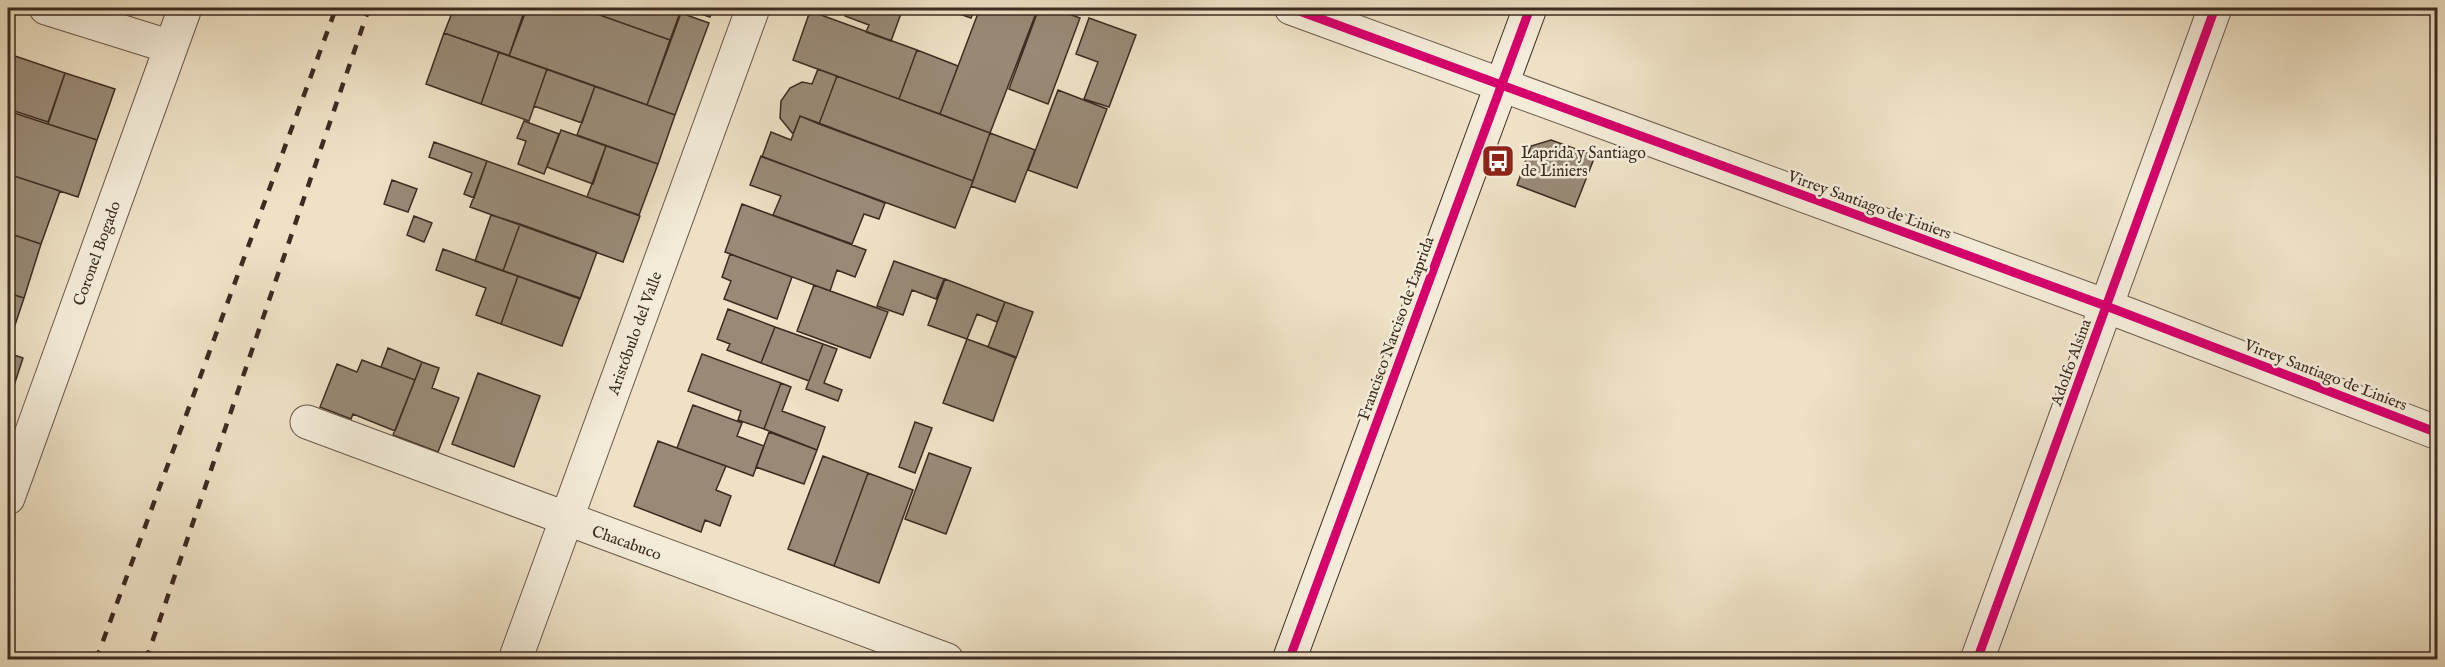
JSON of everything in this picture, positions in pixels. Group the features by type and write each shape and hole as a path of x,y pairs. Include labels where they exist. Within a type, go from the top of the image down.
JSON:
{"street":[{"path":"46,8 171,47"},
{"name":"Coronel Bogado","path":"8,498 185,8"},
{"name":"Aristóbulo del Valle","path":"515,660 753,8"},
{"name":"Virrey Santiago de Liniers","path":"1291,8 2106,306 2438,433"},
{"name":"Francisco Narciso de Laprida","path":"1289,660 1530,8"},
{"name":"Adolfo Alsina","path":"1977,660 2215,8"},
{"name":"Chacabuco","path":"307,422 947,660"}],"building":[{"path":"454,8 525,9 509,56 444,33"},
{"path":"527,8 580,8 670,40 647,105 509,56"},
{"path":"580,8 675,8 681,10 670,40"},
{"path":"683,8 713,8 710,17"},
{"path":"846,8 903,8 891,41 866,32 869,25 845,16"},
{"path":"943,8 975,8 971,18"},
{"path":"980,8 1038,8 990,133 940,114"},
{"path":"1039,8 1052,8 1080,18 1048,104 1009,89"},
{"path":"810,11 917,50 899,99 793,60"},
{"path":"681,13 709,23 675,115 647,105"},
{"path":"1089,18 1136,35 1109,107 1084,99 1098,62 1076,54"},
{"path":"444,33 499,52 481,104 426,84"},
{"path":"917,50 958,66 940,114 899,99"},
{"path":"499,52 547,69 529,121 481,104"},
{"path":"15,56 65,73 48,122 8,109 8,78"},
{"path":"547,69 595,86 582,123 534,106"},
{"path":"818,69 837,76 819,124 800,116 793,134 780,118 781,101 790,88 802,82 812,84"},
{"path":"65,73 115,89 97,140 48,124"},
{"path":"837,76 990,133 973,181 819,124"},
{"path":"595,86 675,115 658,164 577,135"},
{"path":"1058,90 1107,109 1077,188 1028,170"},
{"path":"8,111 97,140 78,197 8,174"},
{"path":"800,116 973,181 955,228 762,157 771,132 791,140"},
{"path":"524,121 559,134 544,174 518,164 526,141 517,138"},
{"path":"561,130 606,146 593,184 547,167"},
{"path":"990,133 1035,150 1015,202 971,186"},
{"path":"1551,140 1595,156 1575,207 1517,185 1531,146"},
{"path":"434,142 487,161 474,198 464,194 472,173 429,157"},
{"path":"606,146 658,164 639,215 587,197"},
{"path":"761,156 885,203 879,219 864,214 852,244 773,215 781,196 750,185"},
{"path":"487,161 640,216 623,262 470,207"},
{"path":"8,174 60,191 41,244 8,233"},
{"path":"392,180 417,189 408,212 384,204"},
{"path":"742,204 866,250 855,277 837,270 830,291 725,252"},
{"path":"491,215 520,224 503,271 475,261"},
{"path":"414,216 432,223 424,242 407,235"},
{"path":"520,224 597,252 580,299 503,271"},
{"path":"8,233 41,244 24,298 8,293"},
{"path":"443,249 518,276 501,324 476,315 486,288 436,270"},
{"path":"730,254 792,277 777,319 724,299 731,281 722,277"},
{"path":"894,261 944,279 936,299 912,290 903,315 877,306"},
{"path":"518,276 580,298 562,346 501,324"},
{"path":"945,279 1005,302 997,322 977,314 967,339 928,325"},
{"path":"814,285 888,312 870,358 797,331"},
{"path":"8,293 24,298 8,346"},
{"path":"1005,302 1033,312 1016,358 988,347"},
{"path":"728,309 775,327 761,363 727,350 730,344 717,339"},
{"path":"775,327 823,344 809,381 761,363"},
{"path":"967,339 1016,357 993,421 943,403"},
{"path":"823,344 837,349 824,383 842,390 838,401 806,389"},
{"path":"388,348 422,362 415,380 381,367"},
{"path":"8,353 23,358 8,404"},
{"path":"702,354 781,383 764,429 738,420 741,411 688,391"},
{"path":"362,360 415,380 395,431 353,414 351,419 320,407 337,364 357,372"},
{"path":"422,362 439,368 432,388 459,398 438,452 393,435"},
{"path":"478,373 540,396 514,467 452,444"},
{"path":"781,383 791,387 782,411 825,427 817,450 764,429"},
{"path":"693,405 742,423 737,436 764,446 753,476 677,448"},
{"path":"915,422 932,428 915,473 899,467"},
{"path":"769,432 817,450 804,484 756,467"},
{"path":"658,441 726,466 716,490 731,496 720,526 705,520 701,532 634,506"},
{"path":"929,453 971,468 946,534 905,519"},
{"path":"823,456 868,473 834,566 788,549"},
{"path":"868,473 913,490 879,583 834,566"}],"railway":[{"path":"96,660 336,8"},
{"path":"146,660 369,8"}],"cycle path":[{"path":"1291,8 2106,306 2438,433"},
{"path":"1289,660 1530,8"},
{"path":"1977,660 2215,8"}],"place":[{"name":"Laprida y Santiago de Liniers","path":"1498,161"}]}
